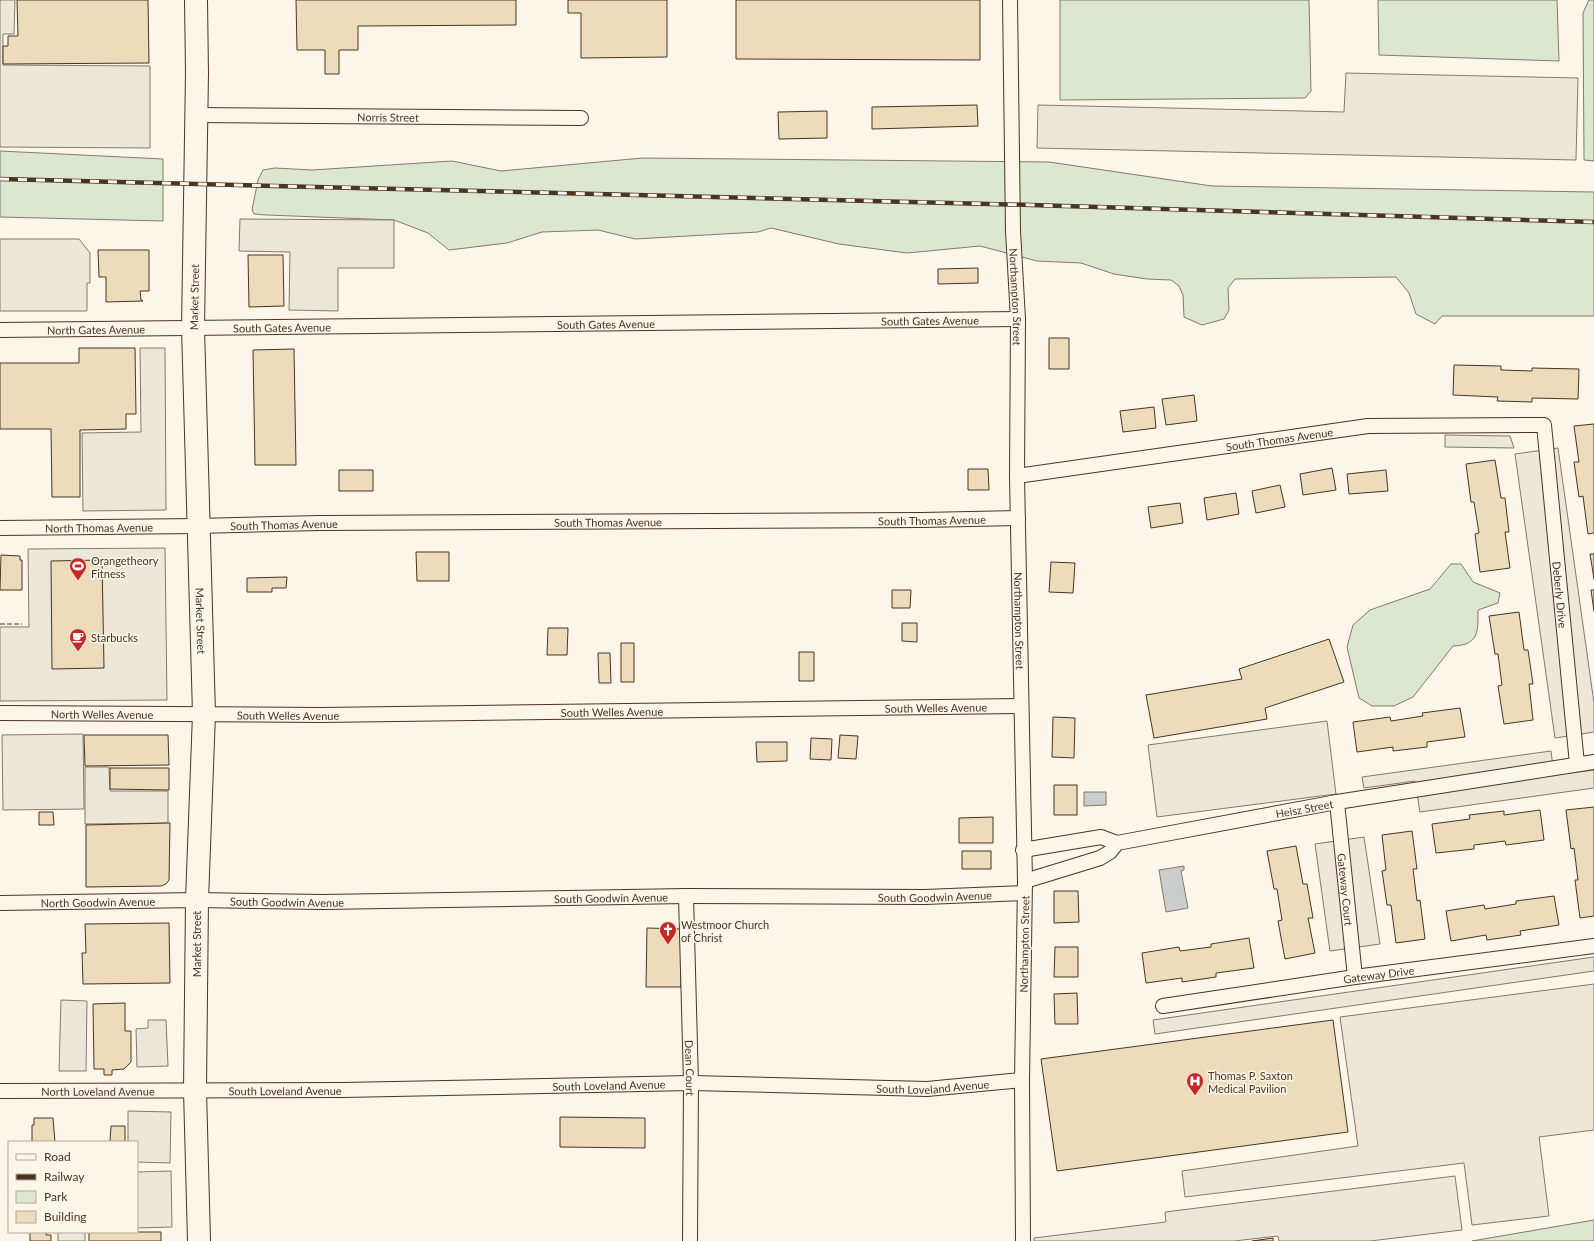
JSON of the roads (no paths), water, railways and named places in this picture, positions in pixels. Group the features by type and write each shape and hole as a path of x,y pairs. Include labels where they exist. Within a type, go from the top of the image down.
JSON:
{"main road":[{"name":"Market Street","path":"196,0 193,328 204,714 197,900 195,1090 199,1241"}],"street":[{"name":"Northampton Street","path":"1010,0 1013,231 1018,319 1017,476 1020,706 1025,887 1022,1080 1023,1241"},
{"name":"Norris Street","path":"196,115 581,118"},
{"name":"South Gates Avenue","path":"193,328 1018,319"},
{"name":"North Gates Avenue","path":"0,330 193,328"},
{"name":"South Thomas Avenue","path":"1017,476 1368,426 1544,426"},
{"name":"Deberly Drive","path":"1544,426 1577,764"},
{"name":"South Thomas Avenue","path":"198,526 320,523 922,520 1018,518"},
{"name":"North Thomas Avenue","path":"0,528 198,526"},
{"name":"South Welles Avenue","path":"204,714 321,715 1020,706"},
{"name":"North Welles Avenue","path":"0,713 204,714"},
{"name":"Heisz Street","path":"1117,843 1336,802 1594,762"},
{"name":"Gateway Court","path":"1336,802 1355,977"},
{"path":"1023,850 1101,837 1117,843 1110,852 1100,858 1025,887"},
{"name":"South Goodwin Avenue","path":"197,900 323,902 686,896 925,897 1025,887"},
{"name":"Dean Court","path":"686,896 691,1083 690,1241"},
{"name":"North Goodwin Avenue","path":"0,903 197,900"},
{"name":"Gateway Drive","path":"1163,1006 1355,977 1594,946"},
{"name":"South Loveland Avenue","path":"195,1090 342,1090 691,1083 927,1089 1022,1080"},
{"name":"North Loveland Avenue","path":"0,1091 195,1090"}],"railway":[{"path":"0,179 1031,205 1594,222"}],"place":[{"name":"Orangetheory Fitness","path":"78,581"},
{"name":"Starbucks","path":"78,652"},
{"name":"Westmoor Church of Christ","path":"668,945"},
{"name":"Thomas P. Saxton Medical Pavilion","path":"1195,1096"}]}
